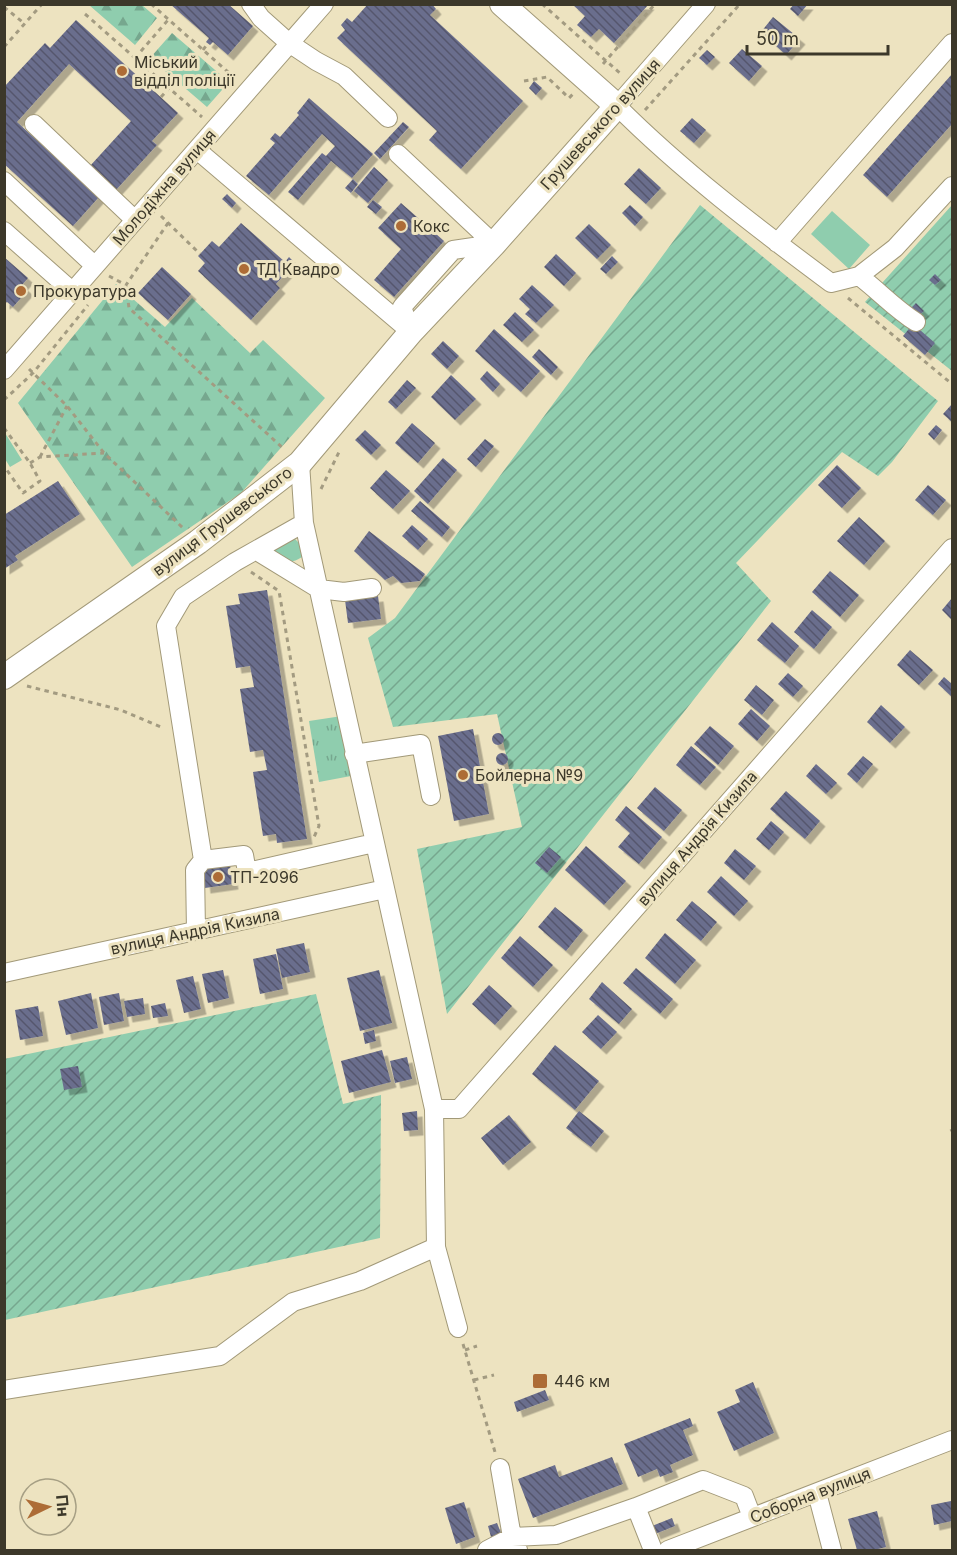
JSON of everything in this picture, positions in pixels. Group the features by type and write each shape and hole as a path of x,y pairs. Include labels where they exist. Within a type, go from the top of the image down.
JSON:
{"main road":[{"path":"502,4 617,106"},
{"name":"Грушевського вулиця","path":"411,332 494,244 617,106"},
{"name":"вулиця Грушевського","path":"15,681 300,463 411,332"}],"street":[{"path":"251,4 261,18 289,43 344,76 388,118"},
{"name":"Молодіжна вулиця","path":"9,358 72,292 324,4"},
{"name":"Грушевського вулиця","path":"617,106 706,4"},
{"path":"777,243 952,43"},
{"path":"617,106 644,134 777,243 831,283 859,276 895,248 952,186"},
{"path":"34,124 135,220"},
{"path":"197,150 411,332"},
{"path":"398,154 494,244"},
{"path":"4,181 95,266"},
{"path":"4,231 72,292"},
{"path":"859,276 896,309 916,321"},
{"path":"300,463 304,523 434,1109 436,1247 458,1328"},
{"path":"203,860 166,626 183,597 236,562 304,523"},
{"name":"вулиця Андрія Кизила","path":"434,1109 459,1109 952,548"},
{"path":"257,551 319,589 344,592 372,588"},
{"path":"354,754 421,744 431,796"},
{"path":"196,931 195,870 203,860 244,855 247,872 374,843"},
{"name":"вулиця Андрія Кизила","path":"4,974 385,889"},
{"path":"4,1390 220,1356 293,1302 360,1281 436,1247"},
{"name":"Соборна вулиця","path":"668,1551 952,1440"},
{"path":"500,1468 515,1544"},
{"path":"487,1551 556,1535 636,1507 703,1480 744,1496 752,1517"},
{"path":"817,1493 832,1551"},
{"path":"636,1507 652,1551"}],"path":[{"path":"4,47 42,4"},
{"path":"151,4 236,79"},
{"path":"542,4 652,102"},
{"path":"4,7 25,24"},
{"path":"4,16 9,11"},
{"path":"85,14 202,117"},
{"path":"135,58 168,20"},
{"path":"202,50 208,43"},
{"path":"161,97 169,88"},
{"path":"148,205 200,254"},
{"path":"168,223 126,285 129,308 300,463"},
{"path":"95,266 126,285"},
{"path":"831,283 952,384"},
{"path":"4,400 33,373 89,303"},
{"path":"40,457 67,406"},
{"path":"4,428 30,463 39,481 23,494 4,466"},
{"path":"30,463 40,457 104,453"},
{"path":"15,681 121,710 183,737"},
{"path":"458,1328 500,1468"},
{"path":"465,1350 477,1346"},
{"path":"474,1380 494,1374"}],"green space":[{"path":"89,5 142,5 157,18 135,45"},
{"path":"172,33 229,82 207,107 150,58"},
{"path":"700,205 938,401 892,462 878,476 842,452 736,563 771,601 447,1014 417,849 522,827 497,714 393,727 368,638 395,618"},
{"path":"952,205 952,371 865,302"},
{"path":"832,211 870,245 849,269 811,234"},
{"path":"116,284 165,327 192,298 250,353 263,340 325,398 241,493 132,567 18,403"},
{"path":"5,433 22,460 10,467 5,459"},
{"path":"295,539 299,543 302,557 294,561 287,561 272,555 271,547 278,541"},
{"path":"342,716 351,776 319,782 309,721"},
{"path":"316,994 343,1104 381,1095 380,1238 5,1320 4,1059"}],"building":[{"path":"170,4 228,4 253,26 228,55 213,42 210,45 206,42 209,38"},
{"path":"368,4 432,4 436,9 430,15 523,101 461,169 429,140 437,131 337,38 345,30 341,25 347,18 352,22"},
{"path":"572,4 649,4 614,43 599,29 591,37 577,25 585,16"},
{"path":"794,4 808,4 798,16 790,9"},
{"path":"773,17 800,39 786,55 761,32"},
{"path":"76,20 178,113 152,141 157,145 116,190 90,166 131,121 69,64 17,122 99,197 73,226 4,164 4,87 45,43 50,48"},
{"path":"742,49 762,66 749,81 729,63"},
{"path":"707,50 715,57 707,65 699,58"},
{"path":"952,74 952,124 887,197 863,175"},
{"path":"534,81 542,88 536,95 529,88"},
{"path":"309,98 373,154 352,178 331,161 298,200 288,192 322,153 326,156 335,146 322,134 269,195 246,176 275,143 270,139 275,133 280,137 299,115 297,113"},
{"path":"692,118 706,130 694,143 680,131"},
{"path":"403,122 409,127 380,159 374,153"},
{"path":"374,167 388,180 368,203 354,191"},
{"path":"639,168 661,188 646,204 624,184"},
{"path":"353,179 358,184 351,193 345,188"},
{"path":"227,194 236,203 232,208 222,199"},
{"path":"373,200 382,207 376,214 367,207"},
{"path":"401,203 444,241 394,297 374,280 401,249 378,228"},
{"path":"630,205 643,217 635,226 622,213"},
{"name":"ТД Квадро","path":"241,223 285,262 289,257 295,263 276,284 280,288 251,320 198,271 205,263 198,256 212,241 219,247"},
{"path":"589,224 611,245 597,259 575,238"},
{"path":"556,254 576,273 564,286 544,267"},
{"path":"612,256 618,262 606,274 600,269"},
{"path":"4,257 28,278 22,285 28,290 13,307 7,302 4,304"},
{"path":"162,267 191,294 168,320 138,293"},
{"path":"935,274 941,280 935,285 929,280"},
{"path":"532,285 554,305 536,323 525,314 530,309 519,299"},
{"path":"916,303 924,311 916,318 909,310"},
{"path":"515,312 534,330 522,342 503,325"},
{"path":"913,324 935,343 925,355 903,336"},
{"path":"494,329 540,371 521,392 475,351"},
{"path":"443,341 459,356 447,369 431,354"},
{"path":"539,349 558,367 551,375 532,357"},
{"path":"487,371 500,384 493,392 480,379"},
{"path":"451,375 476,399 455,420 431,397"},
{"path":"407,380 416,388 396,409 388,402"},
{"path":"952,404 952,422 943,414"},
{"path":"412,423 435,443 418,463 395,443"},
{"path":"936,425 942,430 934,440 928,434"},
{"path":"365,430 381,445 371,455 355,440"},
{"path":"485,439 494,446 476,467 467,459"},
{"path":"443,458 457,470 428,504 414,491"},
{"path":"837,465 861,488 842,508 818,485"},
{"path":"386,470 410,491 393,509 370,488"},
{"path":"58,481 80,514 15,556 18,560 4,569 4,515"},
{"path":"928,485 946,500 933,515 915,500"},
{"path":"420,501 450,527 442,537 411,511"},
{"path":"859,517 885,541 864,565 837,541"},
{"path":"412,525 428,539 418,550 402,536"},
{"path":"369,531 425,574 420,581 401,583 393,576 385,580 354,551"},
{"path":"830,571 859,595 840,617 812,592"},
{"path":"267,590 307,839 277,843 276,834 263,836 253,772 267,770 263,750 250,752 240,689 254,687 250,666 236,668 226,606 240,604 238,594"},
{"path":"378,596 381,619 348,623 345,600"},
{"path":"952,598 952,620 942,610"},
{"path":"812,610 832,627 814,649 794,632"},
{"path":"772,622 799,646 785,663 757,640"},
{"path":"910,650 933,670 919,685 897,665"},
{"path":"788,673 803,686 793,697 778,684"},
{"path":"944,677 952,684 952,697 938,684"},
{"path":"756,685 774,700 762,715 744,700"},
{"path":"881,705 905,727 890,743 867,722"},
{"path":"751,709 770,726 757,741 738,724"},
{"path":"710,726 734,746 718,765 694,744"},
{"name":"Бойлерна №9","path":"473,729 489,814 454,821 438,736"},
{"path":"500,733 504,739 500,745 496,745 492,737"},
{"path":"691,746 716,767 700,785 676,765"},
{"path":"504,753 508,759 504,765 500,765 496,757"},
{"path":"863,756 873,764 857,783 847,774"},
{"path":"816,764 837,783 826,794 806,776"},
{"path":"655,787 682,810 664,831 637,808"},
{"path":"786,791 820,821 805,839 770,809"},
{"path":"626,806 662,837 639,864 618,847 630,833 615,820"},
{"path":"771,821 784,832 769,850 756,839"},
{"path":"586,846 626,881 604,905 565,870"},
{"path":"549,847 561,857 547,873 535,863"},
{"path":"735,849 756,866 744,880 724,863"},
{"name":"ТП-2096","path":"230,865 233,884 205,888 203,869"},
{"path":"721,876 748,901 734,916 707,892"},
{"path":"692,901 717,922 701,941 676,920"},
{"path":"555,907 583,930 566,951 538,927"},
{"path":"665,933 696,960 675,984 645,958"},
{"path":"520,936 553,965 533,987 501,958"},
{"path":"304,943 310,972 282,978 276,949"},
{"path":"276,954 283,989 260,994 253,959"},
{"path":"636,968 673,999 660,1014 623,983"},
{"path":"223,970 229,998 208,1003 202,974"},
{"path":"379,970 392,1023 360,1031 347,978"},
{"path":"193,976 201,1009 184,1013 176,980"},
{"path":"602,982 632,1009 619,1024 589,999"},
{"path":"489,985 512,1006 495,1025 472,1004"},
{"path":"91,993 98,1028 66,1035 58,1001"},
{"path":"119,993 124,1021 104,1025 99,997"},
{"path":"143,998 145,1014 127,1017 124,1001"},
{"path":"165,1003 168,1016 153,1018 151,1006"},
{"path":"38,1006 43,1036 20,1040 15,1010"},
{"path":"598,1015 617,1032 601,1049 582,1032"},
{"path":"374,1030 376,1041 365,1044 363,1033"},
{"path":"555,1045 599,1081 575,1110 532,1074"},
{"path":"382,1050 391,1082 349,1093 341,1061"},
{"path":"407,1057 412,1079 395,1083 390,1061"},
{"path":"78,1066 82,1087 64,1090 60,1069"},
{"path":"417,1111 418,1130 404,1131 402,1113"},
{"path":"579,1111 604,1131 591,1147 566,1128"},
{"path":"509,1115 531,1142 503,1165 481,1138"},
{"path":"753,1382 774,1433 734,1451 717,1412 740,1402 735,1390"},
{"path":"545,1390 549,1400 517,1412 514,1402"},
{"path":"690,1418 693,1426 683,1430 693,1455 670,1465 673,1472 660,1477 657,1469 638,1477 624,1444"},
{"path":"612,1457 623,1484 533,1518 518,1479 555,1465 559,1477"},
{"path":"951,1501 952,1521 934,1525 931,1505"},
{"path":"464,1502 475,1537 456,1544 445,1508"},
{"path":"877,1511 886,1547 857,1550 848,1519"},
{"path":"672,1518 675,1526 655,1534 652,1526"},
{"path":"497,1523 501,1533 491,1537 488,1526"}],"place":[{"name":"Міський відділ поліції","path":"122,71"},
{"name":"Кокс","path":"401,226"},
{"name":"ТД Квадро","path":"244,269"},
{"name":"Прокуратура","path":"21,291"},
{"name":"Бойлерна №9","path":"463,775"},
{"name":"ТП-2096","path":"218,877"},
{"name":"446 км","path":"540,1381"}]}
